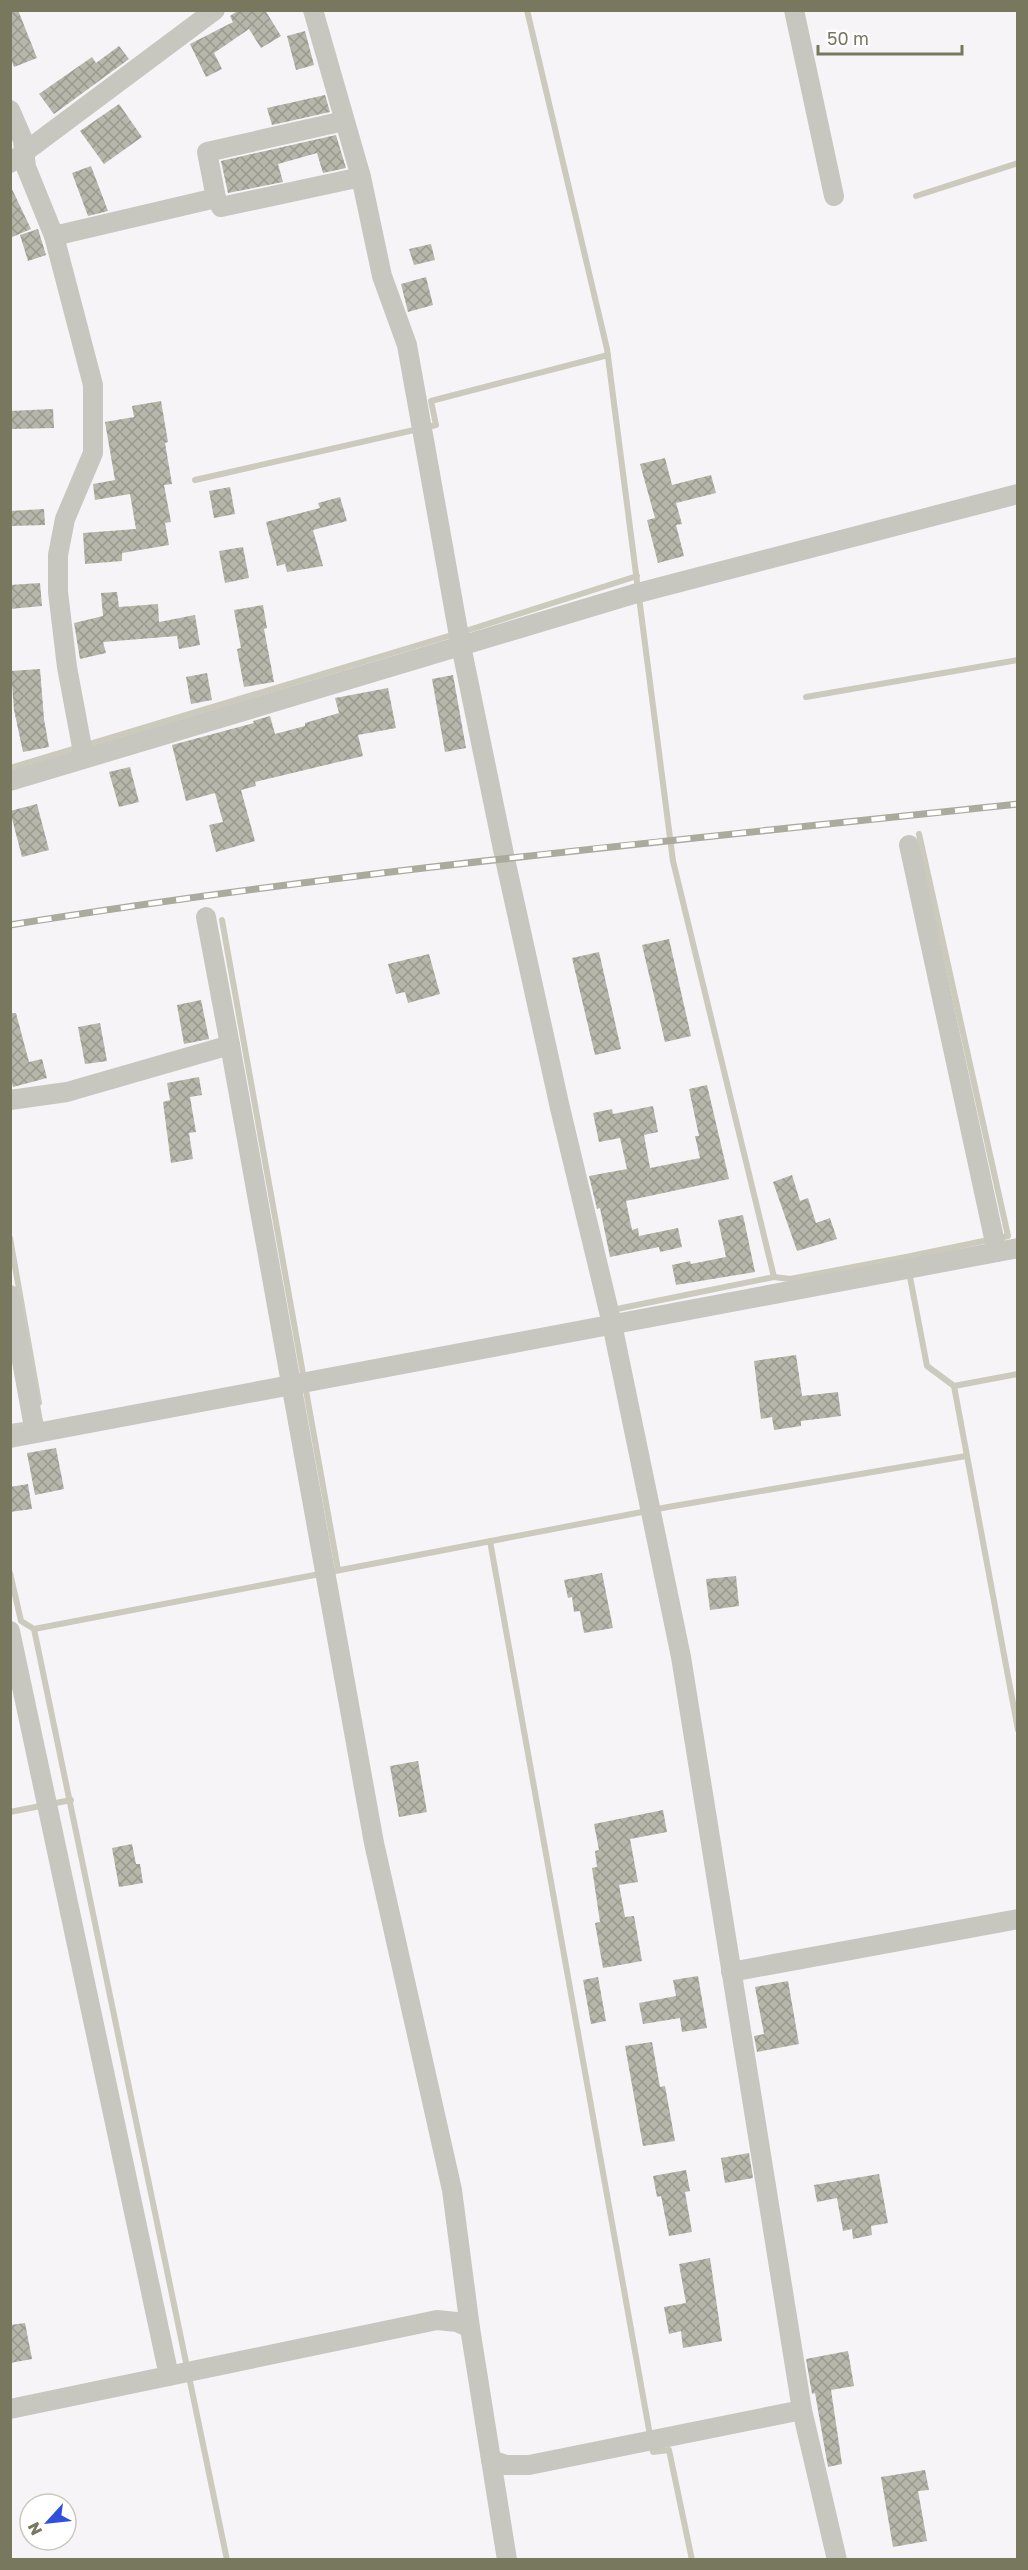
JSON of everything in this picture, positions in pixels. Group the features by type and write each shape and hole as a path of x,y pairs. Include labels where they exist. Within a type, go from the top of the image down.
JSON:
{"street":[{"path":"18,158 215,10"},
{"path":"313,10 361,177 382,276 407,345 460,636 555,1085 612,1324 651,1510 681,1657 802,2410 837,2559"},
{"path":"794,10 834,196"},
{"path":"10,110 23,141 18,158"},
{"path":"344,121 207,152 216,198 220,207 361,177"},
{"path":"18,158 26,167 54,237 93,385 93,453 65,519 58,555 58,592 66,656 83,752"},
{"path":"54,237 216,198"},
{"path":"10,781 83,752 460,636 639,593 1017,494"},
{"path":"909,845 995,1243"},
{"path":"206,917 230,1046 300,1383 325,1572 374,1843 452,2190 470,2328 507,2559"},
{"path":"10,1100 67,1092 230,1046"},
{"path":"10,1438 34,1426 300,1383 909,1269 995,1243 1017,1248"},
{"path":"10,1295 34,1426"},
{"path":"10,1631 182,2373"},
{"path":"731,1972 1017,1919"},
{"path":"10,2409 436,2320 457,2322 470,2328"},
{"path":"491,2460 506,2465 529,2465 802,2410"}],"building":[{"path":"10,10 18,10 37,58 14,67 10,57"},
{"path":"239,10 265,10 281,36 261,48 249,29 214,53 222,69 206,77 190,44 233,22 230,16"},
{"path":"305,31 314,65 296,70 287,36"},
{"path":"119,46 129,59 54,114 39,94 92,57 96,63"},
{"path":"325,95 330,112 272,125 267,108"},
{"path":"119,104 142,137 104,164 80,131"},
{"path":"336,135 346,168 323,173 317,153 278,164 283,182 228,193 221,161"},
{"path":"91,166 108,211 88,216 72,173"},
{"path":"10,185 31,229 10,238"},
{"path":"38,229 46,255 28,261 20,235"},
{"path":"431,244 435,260 414,265 409,249"},
{"path":"426,277 433,305 408,312 401,284"},
{"path":"161,401 172,484 164,485 171,522 165,523 169,545 122,553 122,561 85,564 83,533 136,529 130,494 95,500 93,484 115,480 105,422 134,417 132,406"},
{"path":"53,409 54,428 10,429 10,411"},
{"path":"665,458 672,485 711,475 716,493 676,503 682,524 676,525 684,556 658,563 647,520 655,518 640,464"},
{"path":"230,487 235,514 214,518 209,491"},
{"path":"340,497 347,521 313,530 323,566 287,572 285,564 277,566 266,522 320,508 318,503"},
{"path":"44,509 45,525 10,526 10,511"},
{"path":"243,547 249,578 225,583 219,551"},
{"path":"40,583 42,606 10,609 10,585"},
{"path":"117,592 119,607 158,604 159,622 195,615 200,645 179,649 177,636 103,642 106,653 80,659 74,623 103,616 101,593"},
{"path":"263,605 267,628 264,629 274,682 244,687 237,649 241,648 234,610"},
{"path":"40,669 49,747 23,752 14,710 11,671"},
{"path":"207,673 212,700 191,704 186,677"},
{"path":"453,675 466,748 445,752 432,679"},
{"path":"388,688 396,728 358,735 363,756 255,782 256,786 241,790 255,841 216,852 209,825 223,822 215,793 186,801 172,745 254,723 253,721 270,716 275,734 339,713 335,698"},
{"path":"130,767 139,802 119,807 109,772"},
{"path":"37,804 49,850 22,857 10,811"},
{"path":"669,939 691,1036 665,1042 642,945"},
{"path":"599,952 621,1049 595,1055 572,958"},
{"path":"429,954 440,994 408,1003 405,992 396,994 388,964"},
{"path":"201,1000 209,1039 184,1044 177,1005"},
{"path":"10,1013 16,1013 29,1062 42,1059 47,1078 13,1087 10,1077"},
{"path":"100,1023 107,1061 85,1064 78,1027"},
{"path":"199,1077 202,1095 190,1097 196,1132 189,1133 193,1159 171,1163 163,1102 170,1100 167,1083"},
{"path":"707,1085 729,1179 626,1201 632,1230 638,1228 639,1236 678,1228 682,1247 660,1252 659,1247 610,1257 600,1208 597,1209 589,1176 627,1169 620,1138 599,1142 593,1113 612,1109 613,1114 653,1106 658,1132 644,1135 650,1168 700,1158 695,1136 699,1136 689,1089"},
{"path":"792,1175 800,1201 808,1198 816,1223 830,1218 837,1239 797,1251 773,1182"},
{"path":"743,1215 755,1272 676,1285 672,1265 726,1257 718,1220"},
{"path":"796,1355 802,1396 838,1392 841,1416 801,1421 801,1426 774,1430 772,1417 761,1419 754,1361"},
{"path":"56,1448 64,1489 35,1495 27,1453"},
{"path":"28,1484 32,1509 10,1512 10,1487"},
{"path":"602,1573 613,1628 584,1633 580,1611 574,1612 572,1597 568,1598 564,1580"},
{"path":"736,1576 739,1606 710,1610 706,1579"},
{"path":"418,1761 427,1812 399,1817 390,1766"},
{"path":"663,1810 667,1832 630,1839 638,1882 619,1885 625,1917 634,1916 642,1961 603,1968 595,1923 600,1922 592,1868 597,1867 595,1851 599,1850 594,1824"},
{"path":"132,1844 136,1864 140,1864 143,1883 119,1887 112,1848"},
{"path":"698,1976 707,2028 682,2032 680,2018 643,2024 639,2003 676,1996 673,1980"},
{"path":"598,1977 606,2021 591,2024 583,1980"},
{"path":"788,1981 799,2044 757,2052 754,2036 764,2034 755,1987"},
{"path":"652,2042 660,2087 665,2086 675,2141 643,2146 625,2046"},
{"path":"749,2153 753,2178 725,2183 721,2158"},
{"path":"686,2170 690,2191 685,2192 692,2232 669,2236 661,2196 657,2197 653,2176"},
{"path":"879,2174 888,2223 871,2226 872,2235 853,2239 852,2229 843,2231 837,2198 817,2202 814,2185"},
{"path":"710,2258 722,2341 683,2348 681,2331 669,2334 664,2307 686,2303 679,2264"},
{"path":"25,2323 32,2359 10,2363 10,2325"},
{"path":"848,2351 854,2386 831,2390 842,2464 828,2467 815,2393 812,2394 806,2359"},
{"path":"925,2470 929,2490 918,2491 927,2541 893,2547 881,2477"}],"waterway":[{"path":"527,10 607,349 673,861 774,1277 617,1309"},
{"path":"916,196 1018,163"},
{"path":"195,480 436,425 431,401 608,355"},
{"path":"10,768 475,628 637,576"},
{"path":"806,697 1018,660"},
{"path":"906,1257 1008,1236 919,834"},
{"path":"222,920 338,1570"},
{"path":"10,1238 39,1403"},
{"path":"774,1277 790,1279 906,1257 907,1259"},
{"path":"909,1272 927,1366 954,1386"},
{"path":"1018,1374 954,1386 1018,1730"},
{"path":"10,1427 30,1424"},
{"path":"227,2560 34,1629 668,1507 966,1456"},
{"path":"490,1541 653,2452 669,2450 692,2560"},
{"path":"10,1573 21,1621 34,1629"},
{"path":"10,1812 71,1800"}],"railway":[{"path":"10,925 387,872 1018,804"}]}
